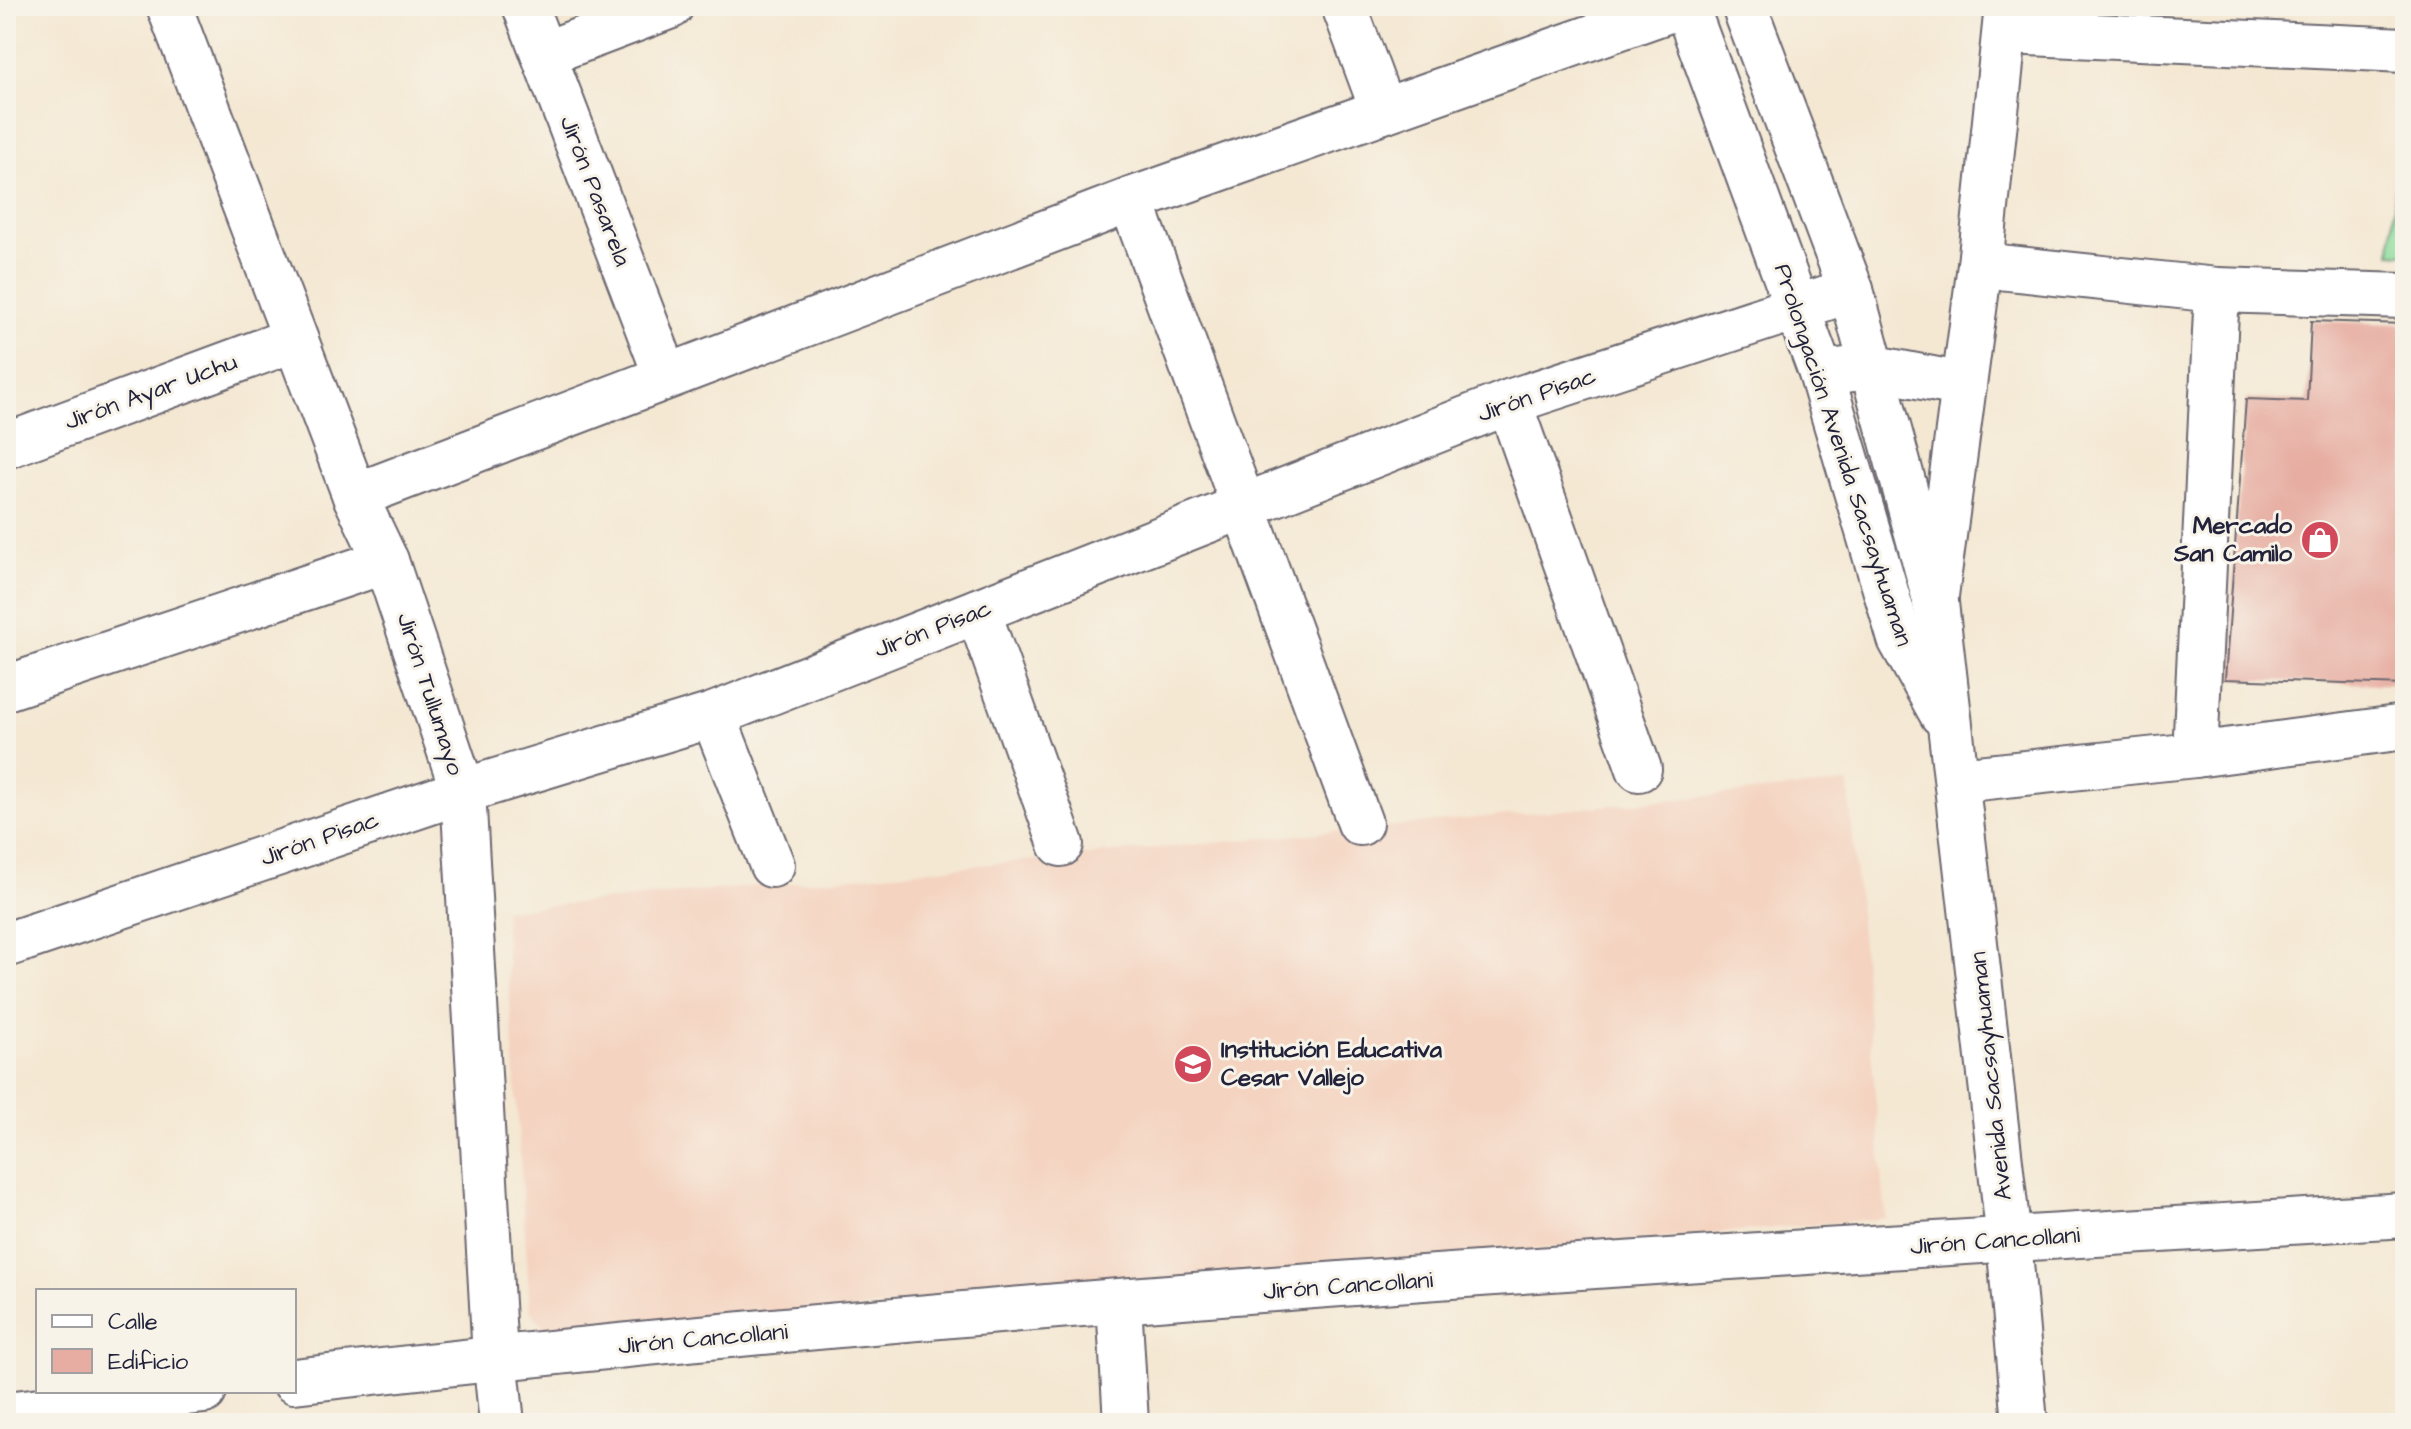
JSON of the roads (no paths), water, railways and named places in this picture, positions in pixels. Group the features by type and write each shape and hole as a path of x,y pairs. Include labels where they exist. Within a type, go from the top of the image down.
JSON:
{"street":[{"name":"Jirón Tullumayo","path":"169,6 355,496 386,561 463,791 495,1357 502,1423"},
{"name":"Jirón Pasarela","path":"525,6 666,376"},
{"path":"544,54 671,6"},
{"path":"1344,6 1383,111"},
{"path":"355,496 1131,200 1683,6"},
{"name":"Prolongación Avenida Sacsayhuaman","path":"1683,6 1821,373 1900,639 1951,730"},
{"name":"Prolongación Avenida Sacsayhuaman","path":"1744,6 1851,290 1936,603 1951,730"},
{"path":"1900,639 1936,603 1980,265 2007,19 2405,50"},
{"path":"1131,200 1360,823"},
{"path":"1980,265 2217,290 2405,296"},
{"name":"Jirón Pisac","path":"6,945 463,791 713,715 1509,402 1851,290"},
{"path":"2195,755 2217,290"},
{"name":"Jirón Ayar Uchu","path":"6,446 295,339"},
{"path":"1821,373 1870,367 1964,385"},
{"path":"1509,402 1639,769"},
{"path":"6,688 386,561"},
{"path":"978,611 1061,844"},
{"path":"713,715 772,865"},
{"path":"1958,780 2195,755 2405,727"},
{"name":"Avenida Sacsayhuaman","path":"1951,730 2009,1240 2025,1423"},
{"name":"Jirón Cancollani","path":"296,1381 495,1357 1119,1302 2405,1215"},
{"path":"1119,1302 1126,1423"},
{"path":"6,1414 187,1393"}],"place":[{"name":"Mercado San Camilo","path":"2320,540"},
{"name":"Institución Educativa Cesar Vallejo","path":"1193,1064"}]}
